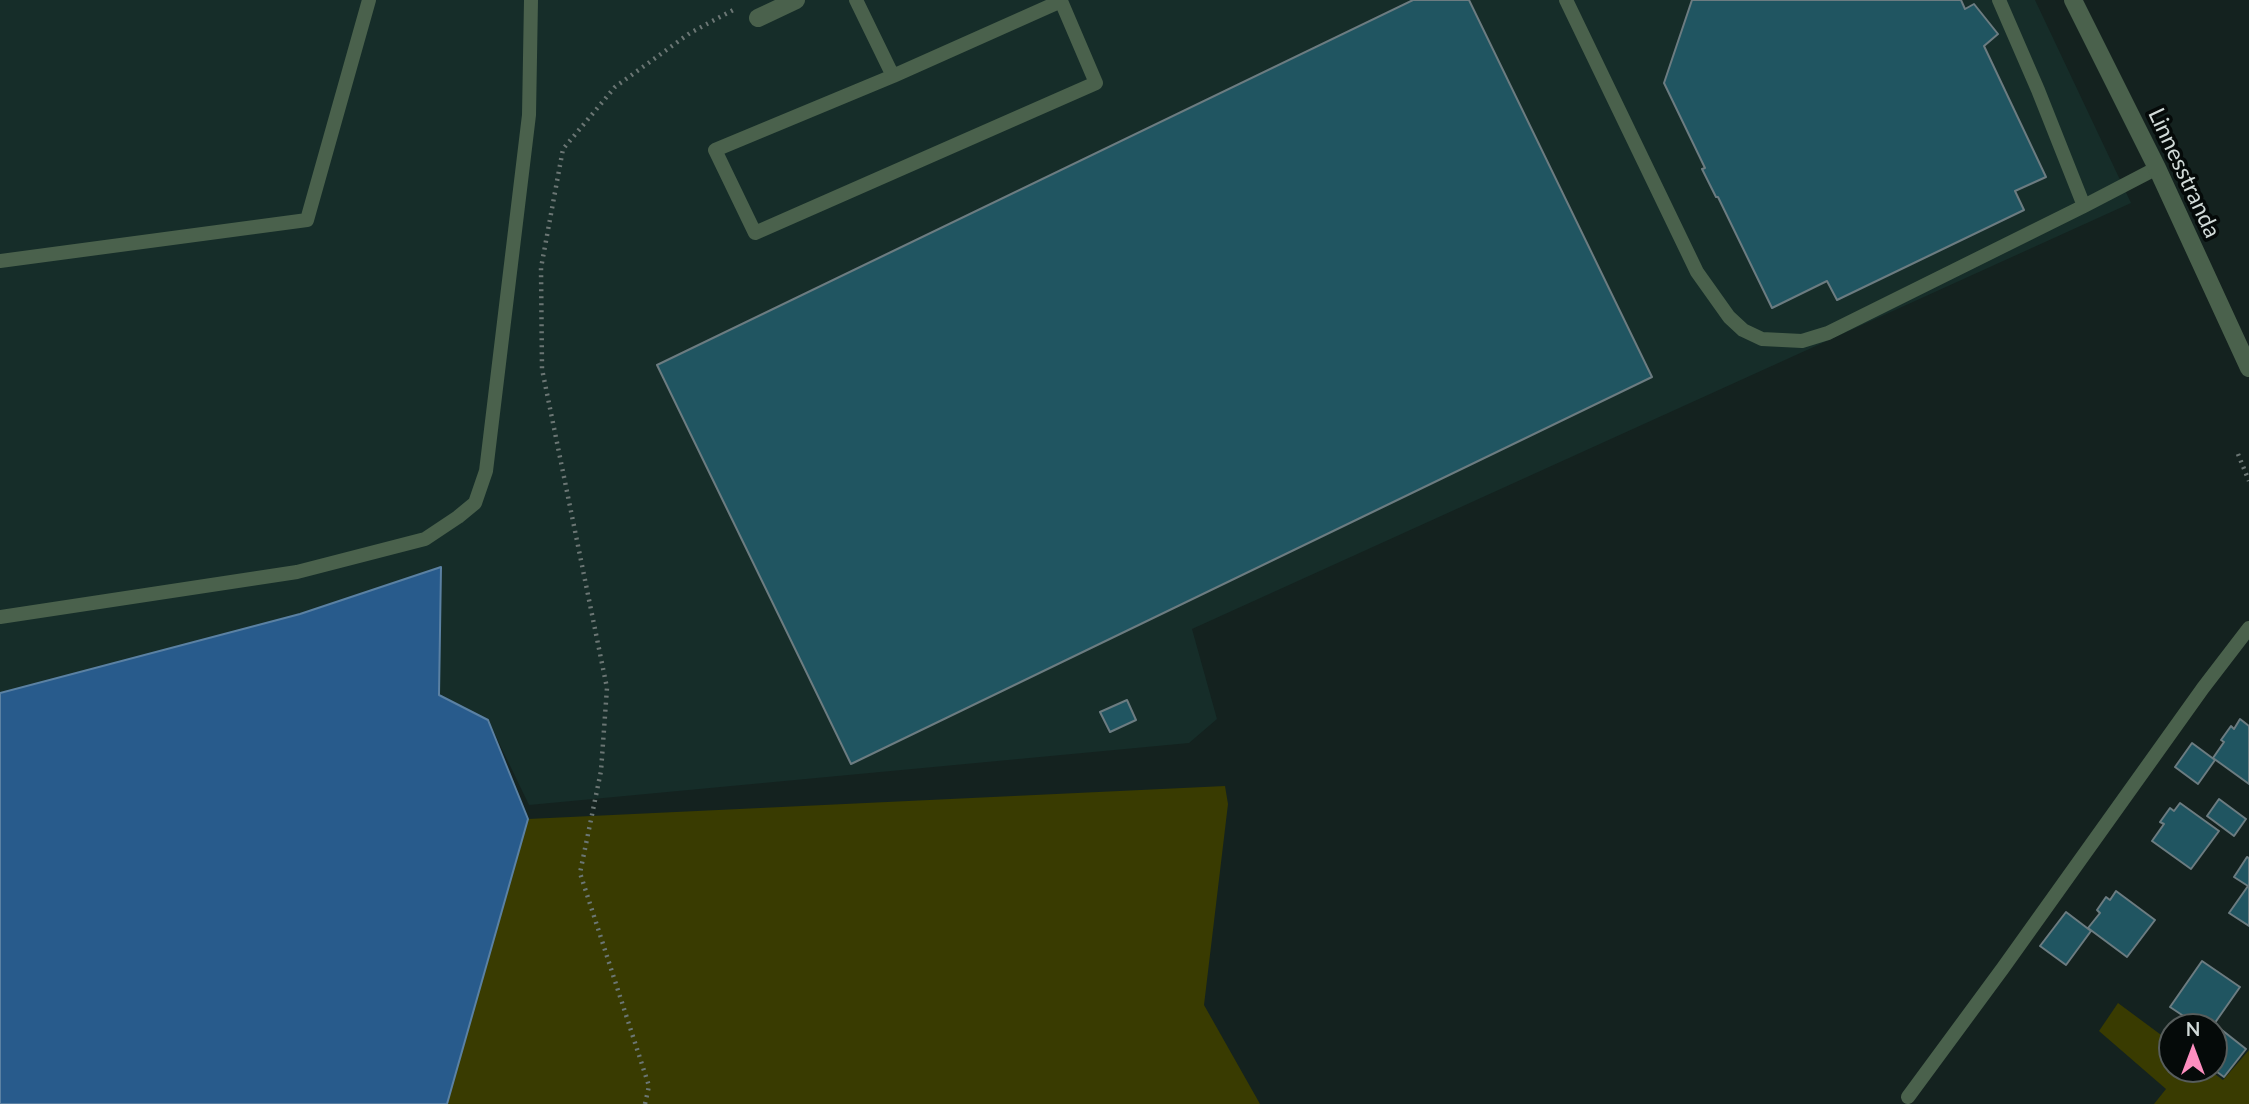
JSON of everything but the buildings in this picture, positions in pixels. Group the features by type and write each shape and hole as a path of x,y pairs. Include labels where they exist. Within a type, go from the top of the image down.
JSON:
{"street":[{"path":"758,18 796,0"},
{"name":"Linnesstranda","path":"2073,0 2157,168 2249,368"}],"lane":[{"path":"0,261 307,220 369,0"},
{"path":"0,617 297,572 425,539 475,503 486,471 529,115 531,0"},
{"path":"856,0 892,76"},
{"path":"1566,0 1698,272 1729,317 1743,330 1762,339 1802,341 1828,333 2157,168"},
{"path":"1999,0 2084,206"},
{"path":"1061,1 1096,83 755,233 715,150 892,76 1061,1"},
{"path":"1908,1097 2209,679 2249,628"}],"path":[{"path":"645,1104 649,1086 580,873 601,771 607,688 542,369 541,268 564,149 615,87 690,33 739,7"},
{"path":"2238,454 2249,481"}],"shaded area":[{"path":"0,0 2035,0 2131,203 1192,629 1217,719 1189,743 529,805 488,720 439,695 440,567 300,614 0,693"},
{"path":"1225,786 1228,804 1204,1005 1260,1104 447,1104 528,819"},
{"path":"2118,1003 2158,1033 2158,1082 2099,1031"},
{"path":"2249,1050 2249,1104 2154,1104 2166,1089 2159,1083 2228,1083 2228,1074"}],"water":[{"path":"441,567 439,695 488,720 528,819 447,1104 0,1104 0,693 300,614"}]}
